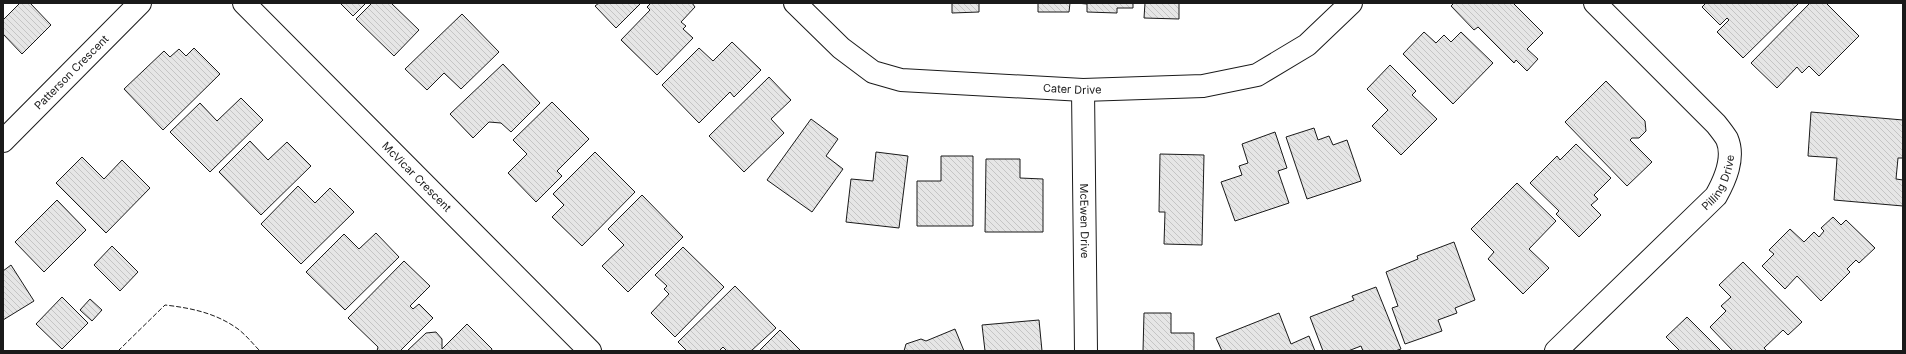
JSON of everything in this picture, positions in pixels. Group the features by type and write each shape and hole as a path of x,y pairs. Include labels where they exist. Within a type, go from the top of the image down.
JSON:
{"street":[{"name":"Patterson Crescent","path":"3,141 140,3"},
{"name":"McVicar Crescent","path":"244,3 590,351"},
{"name":"Cater Drive","path":"795,3 841,48 873,72 901,80 1083,90 1203,86 1257,75 1307,45 1351,3"},
{"name":"Pilling Drive","path":"1556,351 1716,196 1726,179 1730,160 1727,140 1716,124 1595,3"},
{"name":"McEwen Drive","path":"1083,90 1086,351"}],"building":[{"path":"20,3 30,3 51,25 22,54 3,34 3,20"},
{"path":"340,3 366,3 353,16"},
{"path":"372,3 391,3 419,30 394,56 356,19"},
{"path":"599,3 641,3 616,28 595,6"},
{"path":"651,3 692,3 695,7 681,22 686,26 683,29 693,38 657,75 621,40 650,10 647,7"},
{"path":"952,3 979,3 979,12 952,13"},
{"path":"1038,3 1070,3 1069,12 1038,12"},
{"path":"1076,3 1133,3 1133,8 1117,8 1117,13 1087,12 1087,4"},
{"path":"1145,3 1179,3 1179,19 1144,18"},
{"path":"1454,3 1513,3 1543,33 1527,49 1538,59 1527,71 1516,60 1514,63 1478,27 1474,30 1451,6"},
{"path":"1706,3 1799,3 1743,58 1717,32 1729,20 1727,18 1720,25 1702,7"},
{"path":"1810,3 1826,3 1859,36 1819,76 1809,66 1802,73 1797,67 1777,88 1751,63"},
{"path":"462,14 499,52 461,89 444,73 427,90 405,69"},
{"path":"1424,32 1436,43 1444,35 1451,42 1461,32 1493,63 1453,104 1403,54"},
{"path":"732,42 761,70 734,97 730,92 699,123 662,85 699,48 713,61"},
{"path":"194,48 220,74 163,130 124,89 164,51 170,57 179,49 186,56"},
{"path":"503,64 540,103 511,132 501,123 489,122 473,138 450,114"},
{"path":"1390,65 1416,91 1412,95 1437,119 1401,155 1372,126 1388,110 1367,89"},
{"path":"769,77 791,100 771,119 784,133 744,172 709,136"},
{"path":"1606,81 1645,121 1646,131 1639,138 1632,138 1630,140 1652,162 1627,186 1565,122"},
{"path":"241,98 263,120 210,172 170,132 200,103 217,121"},
{"path":"552,102 589,139 557,171 562,176 536,202 508,173 527,154 513,140"},
{"path":"1811,112 1903,120 1903,158 1898,158 1896,179 1903,180 1903,206 1834,200 1837,158 1808,156"},
{"path":"811,119 838,139 826,156 843,169 812,212 767,180"},
{"path":"1314,128 1318,140 1329,136 1333,145 1347,140 1361,181 1307,199 1286,137"},
{"path":"1275,132 1287,168 1278,171 1289,203 1235,221 1221,182 1242,175 1239,166 1248,163 1242,144"},
{"path":"250,141 268,160 287,142 311,166 261,215 219,172"},
{"path":"1576,144 1611,178 1594,195 1598,199 1591,205 1601,215 1579,237 1556,214 1559,211 1530,183 1557,156 1560,160"},
{"path":"595,152 635,192 582,246 552,217 564,205 553,194"},
{"path":"876,152 908,156 899,228 846,222 851,179 873,181"},
{"path":"1160,154 1204,155 1202,245 1164,244 1165,212 1159,212"},
{"path":"941,156 973,156 973,226 917,226 917,181 941,181"},
{"path":"82,157 104,179 122,160 150,188 106,233 56,183"},
{"path":"986,159 1020,159 1020,178 1043,179 1043,232 985,232"},
{"path":"1517,183 1556,221 1529,249 1549,268 1523,294 1488,259 1494,252 1471,229"},
{"path":"298,186 315,203 330,188 354,212 301,264 261,224"},
{"path":"642,195 683,237 628,292 602,266 624,245 608,229"},
{"path":"57,200 86,230 44,272 15,242"},
{"path":"1833,217 1841,225 1846,220 1875,248 1859,263 1856,260 1847,269 1850,272 1821,301 1797,276 1785,289 1762,266 1774,254 1769,250 1790,229 1804,242 1814,232 1819,237 1824,231 1821,228"},
{"path":"376,233 399,257 345,310 306,272 344,234 359,249"},
{"path":"1454,242 1475,300 1455,308 1457,313 1438,320 1442,331 1405,344 1392,308 1398,306 1386,272 1418,259 1417,256"},
{"path":"112,246 138,272 120,291 94,265"},
{"path":"683,247 724,287 675,337 651,313 669,294 664,289 667,286 655,275"},
{"path":"404,261 430,286 410,306 413,309 419,304 433,318 400,351 377,351 378,347 348,318"},
{"path":"1743,262 1802,322 1788,335 1783,330 1764,348 1767,351 1733,351 1710,327 1726,311 1721,306 1731,297 1719,285"},
{"path":"11,265 34,301 3,320 3,271"},
{"path":"735,286 776,328 751,351 727,351 723,347 719,351 687,351 678,342"},
{"path":"1376,287 1401,349 1395,351 1363,351 1361,346 1348,351 1323,351 1310,317 1354,300 1352,296"},
{"path":"62,297 88,323 62,349 36,324"},
{"path":"90,299 102,310 92,321 80,310"},
{"path":"1144,313 1171,313 1171,333 1194,333 1194,351 1143,351"},
{"path":"1279,313 1291,344 1309,336 1315,351 1222,351 1216,338"},
{"path":"1687,317 1721,351 1680,351 1666,337"},
{"path":"1039,320 1042,351 985,351 982,325"},
{"path":"467,324 492,349 491,351 407,351 426,333 436,332 442,339 442,349"},
{"path":"955,329 964,351 904,351 906,344 921,339 926,341"},
{"path":"780,330 801,351 759,351"}],"fence":[{"path":"118,351 165,305 203,312 230,323 241,331 260,351"}]}
